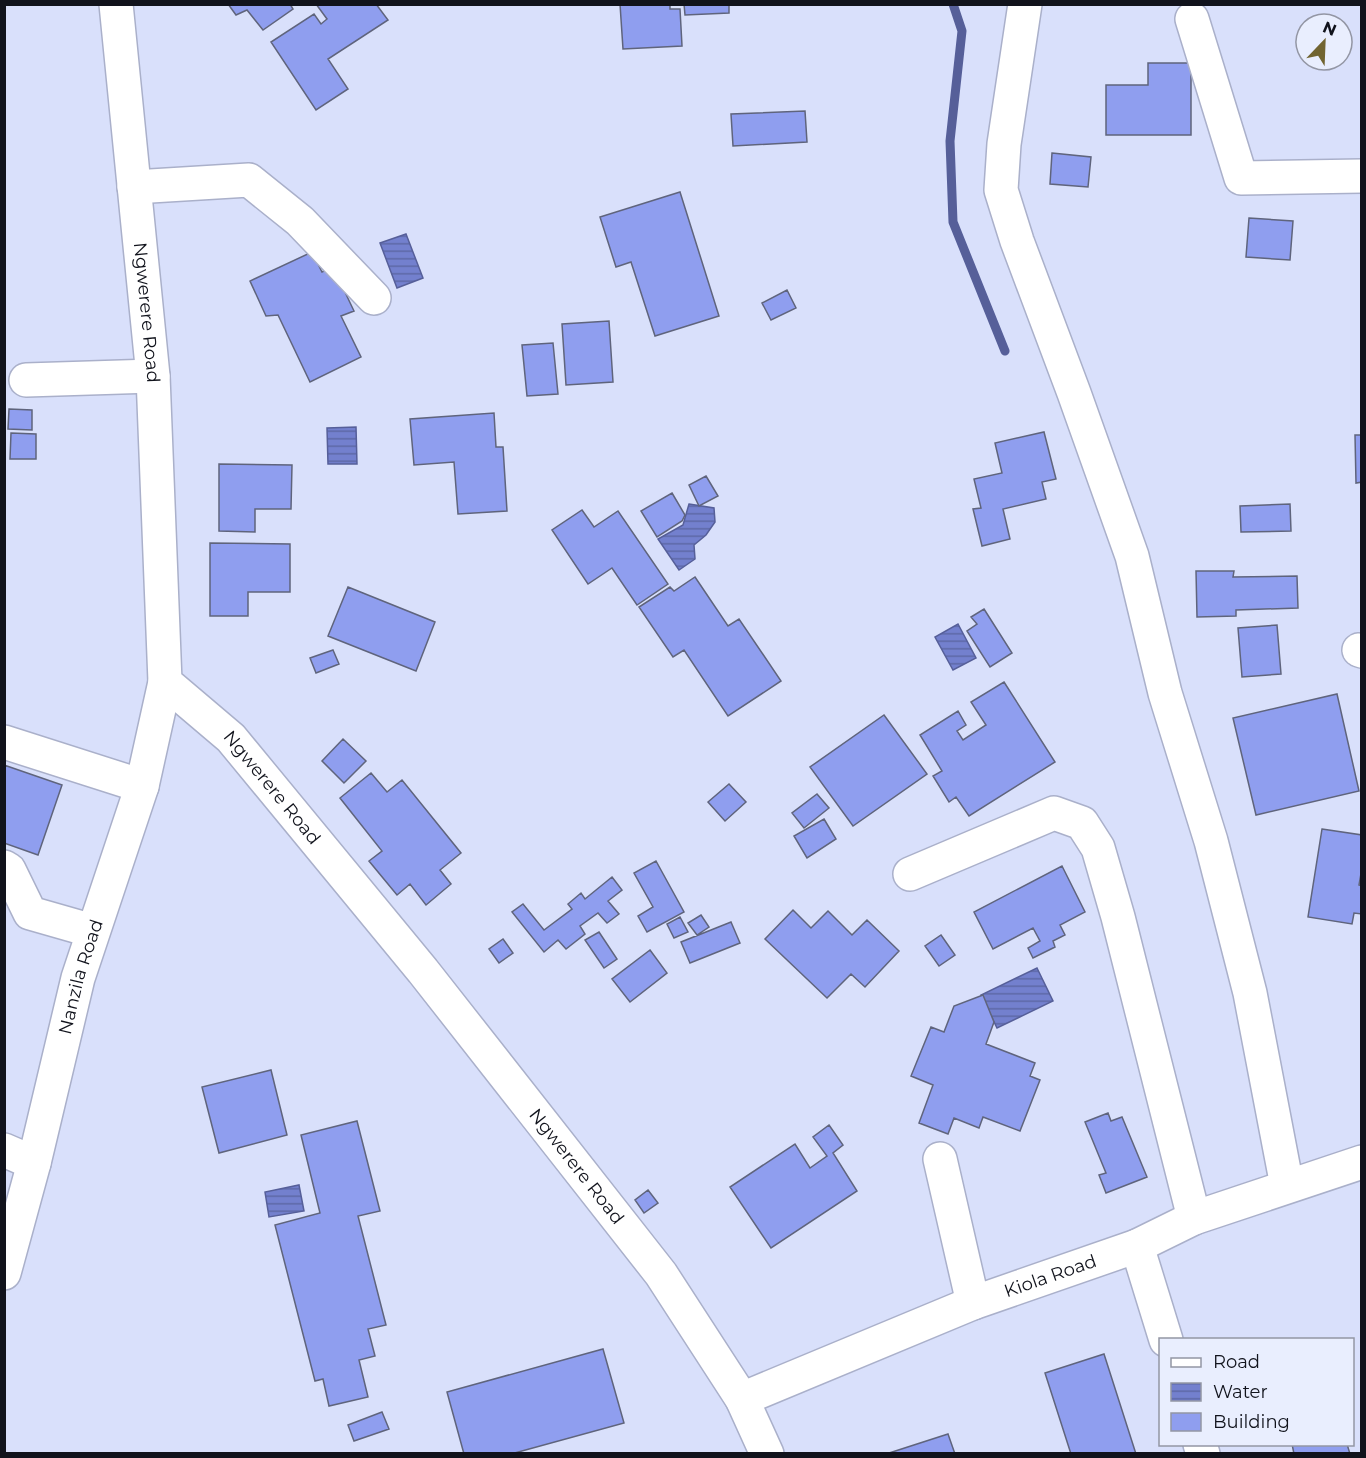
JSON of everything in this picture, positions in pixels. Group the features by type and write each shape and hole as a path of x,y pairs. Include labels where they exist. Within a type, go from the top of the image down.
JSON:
{"street":[{"name":"Ngwerere Road","path":"116,4 153,376 165,682 231,738 423,971 661,1274 742,1399 767,1454"},
{"path":"1025,4 1004,144 1002,190 1017,241 1132,556 1166,693 1211,841 1247,982 1287,1186"},
{"path":"1192,19 1241,178 1362,176"},
{"path":"134,187 249,180 300,220 374,298"},
{"path":"26,380 153,376"},
{"name":"Nanzila Road","path":"4,1273 22,1179 78,978 142,786 165,682"},
{"path":"4,742 142,786"},
{"path":"910,874 1054,813 1082,823 1098,848 1108,883 1194,1218"},
{"path":"4,867 9,870 30,913 93,931"},
{"path":"4,1150 22,1179"},
{"path":"940,1159 973,1303"},
{"name":"Kiola Road","path":"742,1399 973,1303 1137,1246 1194,1218 1362,1162"},
{"path":"1137,1246 1165,1338"}],"water":[{"path":"406,234 423,278 397,288 380,243"},
{"path":"356,427 357,464 328,464 327,428"},
{"path":"689,504 714,508 715,522 706,535 694,545 695,559 679,570 658,539 683,525"},
{"path":"958,624 976,658 953,670 935,637"},
{"path":"1037,968 1053,1001 997,1028 981,995"},
{"path":"299,1185 304,1211 269,1217 265,1192"}],"building":[{"path":"228,4 290,4 293,9 263,30 247,10 236,15"},
{"path":"316,4 376,4 388,20 328,59 348,89 316,110 271,42 314,14 321,24 327,19"},
{"path":"620,4 670,4 670,9 680,9 682,46 623,49"},
{"path":"684,4 729,4 729,13 685,15"},
{"path":"1148,63 1191,63 1191,135 1106,135 1106,85 1148,85"},
{"path":"805,111 807,142 733,146 731,114"},
{"path":"1052,153 1091,157 1088,187 1050,184"},
{"path":"680,192 719,316 655,336 631,262 616,267 600,217"},
{"path":"1249,218 1293,221 1290,260 1246,257"},
{"path":"312,252 322,272 333,267 354,311 341,316 361,357 310,382 278,315 266,316 250,281"},
{"path":"787,290 796,308 771,320 762,303"},
{"path":"609,321 613,382 566,385 562,324"},
{"path":"553,343 558,394 527,396 522,345"},
{"path":"9,409 32,410 32,430 8,429"},
{"path":"494,413 496,447 503,447 507,511 458,514 454,462 414,465 410,419"},
{"path":"1044,432 1056,479 1042,482 1046,499 1003,509 1010,539 982,546 973,509 981,508 974,479 1002,473 995,443"},
{"path":"11,433 36,434 36,459 10,459"},
{"path":"1355,435 1362,435 1362,482 1356,483"},
{"path":"219,464 292,465 291,509 255,509 255,532 219,531"},
{"path":"706,476 718,496 699,506 689,485"},
{"path":"672,493 685,515 682,521 657,537 641,511"},
{"path":"1290,504 1291,531 1241,532 1240,506"},
{"path":"582,510 594,527 618,511 668,584 637,605 612,568 588,584 552,530"},
{"path":"210,543 290,544 290,592 248,592 248,616 210,616"},
{"path":"1196,571 1234,571 1233,577 1297,576 1298,608 1236,610 1236,616 1197,617"},
{"path":"695,577 728,626 739,619 781,681 728,716 684,650 673,657 639,607 670,587 674,591"},
{"path":"348,587 435,622 416,671 328,636"},
{"path":"984,609 1012,653 990,667 967,631 977,624 971,617"},
{"path":"1277,625 1281,674 1242,677 1238,628"},
{"path":"333,650 339,664 316,673 310,658"},
{"path":"1004,682 1055,762 969,816 956,797 949,802 933,776 942,771 920,735 958,711 966,725 957,731 963,740 986,725 971,702"},
{"path":"1337,694 1359,791 1256,815 1233,718"},
{"path":"884,715 927,774 853,826 810,767"},
{"path":"343,739 366,761 344,783 322,761"},
{"path":"4,765 62,785 38,855 4,843"},
{"path":"371,773 387,792 402,780 461,853 440,870 451,884 426,905 410,884 397,895 369,861 382,851 340,798"},
{"path":"729,784 746,802 725,821 708,802"},
{"path":"817,794 829,808 804,828 792,813"},
{"path":"824,819 836,839 807,858 794,836"},
{"path":"1322,829 1362,835 1362,868 1359,885 1362,886 1362,914 1354,913 1352,924 1308,917"},
{"path":"656,861 684,912 647,932 638,916 653,907 634,873"},
{"path":"1062,866 1085,912 1060,925 1065,935 1053,941 1055,947 1033,958 1028,948 1040,941 1033,928 993,949 974,912"},
{"path":"612,877 622,890 608,901 619,914 607,923 598,913 580,926 585,934 566,949 558,940 544,952 512,912 523,904 544,930 572,909 568,904 581,893 585,899"},
{"path":"793,910 811,928 828,911 852,935 867,920 899,951 865,987 851,974 827,998 765,939"},
{"path":"701,915 709,927 697,935 688,923"},
{"path":"680,917 688,932 674,938 667,924"},
{"path":"731,922 740,943 690,963 681,942"},
{"path":"599,932 617,959 604,968 585,940"},
{"path":"941,935 955,955 939,966 925,946"},
{"path":"503,939 513,953 499,963 489,949"},
{"path":"650,950 667,973 630,1002 612,979"},
{"path":"983,995 994,1022 986,1044 1035,1063 1030,1076 1040,1080 1020,1131 983,1117 979,1128 954,1118 948,1134 919,1123 933,1085 911,1076 931,1027 944,1032 954,1006"},
{"path":"271,1070 287,1135 219,1153 202,1087"},
{"path":"1108,1113 1111,1121 1122,1117 1147,1177 1106,1193 1099,1175 1106,1173 1085,1122"},
{"path":"357,1121 380,1211 358,1216 386,1325 368,1329 375,1356 359,1360 368,1397 329,1406 323,1379 315,1381 275,1225 320,1213 301,1135"},
{"path":"829,1125 843,1145 833,1153 857,1191 771,1248 730,1187 795,1144 810,1168 827,1156 813,1137"},
{"path":"648,1190 658,1203 644,1213 635,1200"},
{"path":"603,1349 624,1423 511,1454 464,1454 447,1392"},
{"path":"1104,1354 1136,1454 1071,1454 1045,1373"},
{"path":"382,1412 389,1429 354,1441 348,1425"},
{"path":"948,1434 955,1454 886,1454"},
{"path":"1292,1446 1348,1446 1350,1454 1294,1454"}],"waterway":[{"path":"953,4 962,31 950,141 953,222 1005,351"}]}
